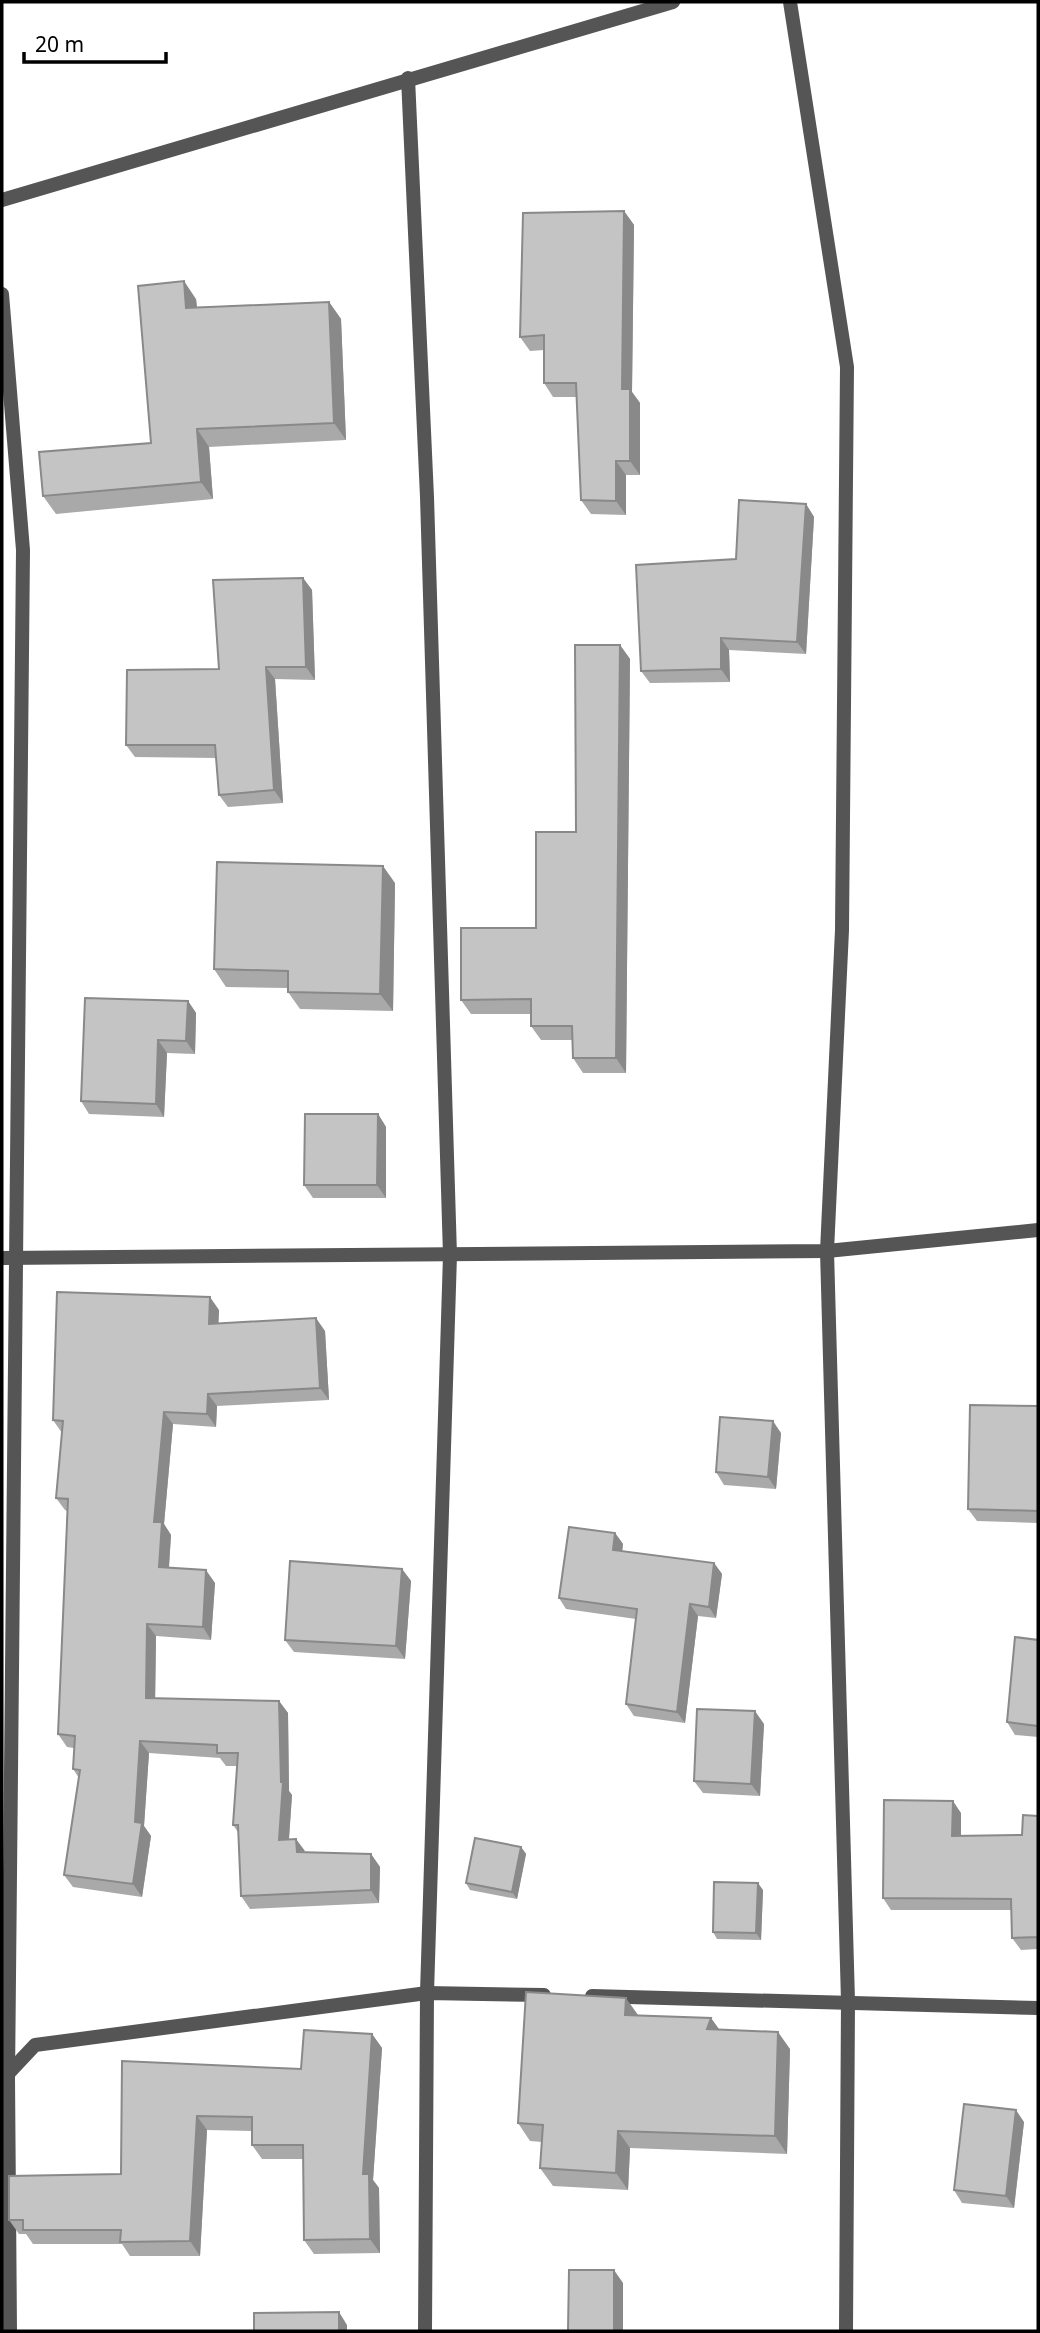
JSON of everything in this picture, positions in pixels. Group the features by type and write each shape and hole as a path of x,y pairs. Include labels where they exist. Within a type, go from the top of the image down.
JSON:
{"street":[{"path":"2,200 408,78 673,2"},
{"path":"790,2 847,367 842,930 827,1251 848,2001 846,2331"},
{"path":"408,78 427,510 450,1255 427,1993 425,2331"},
{"path":"2,294 23,550 8,1257 16,1466 5,2078 10,2331"},
{"path":"8,1257 827,1251 1038,1230"},
{"path":"5,2078 35,2046 427,1993 848,2001 1038,2008"}],"building":[{"path":"624,211 622,389 630,389 630,461 616,461 616,501 581,500 576,383 544,383 544,335 520,337 523,213"},
{"path":"184,281 186,308 329,302 334,423 197,429 201,482 43,496 39,452 151,443 138,286"},
{"path":"739,500 806,504 797,642 721,638 721,669 641,671 636,565 736,559"},
{"path":"303,578 306,667 266,667 274,790 219,795 215,745 126,745 127,670 219,669 213,580"},
{"path":"575,645 620,645 616,1058 573,1058 572,1026 531,1026 531,999 461,1000 461,928 536,928 536,832 576,832"},
{"path":"217,862 383,866 380,994 288,992 288,971 214,969"},
{"path":"85,998 188,1001 186,1041 158,1040 156,1104 81,1101"},
{"path":"305,1114 378,1114 377,1185 304,1185"},
{"path":"57,1292 210,1297 209,1324 316,1318 320,1388 208,1394 207,1414 164,1412 154,1522 162,1522 159,1567 206,1570 203,1627 147,1624 146,1698 279,1701 283,1782 279,1840 296,1839 297,1852 371,1854 371,1890 241,1896 238,1825 233,1825 238,1753 217,1753 217,1745 140,1741 135,1822 142,1823 133,1884 64,1875 80,1770 73,1769 75,1736 58,1734 68,1499 56,1498 63,1421 53,1420"},
{"path":"970,1405 1038,1406 1038,1511 968,1509"},
{"path":"720,1417 773,1421 768,1477 716,1472"},
{"path":"569,1527 615,1533 613,1550 714,1563 709,1607 690,1604 677,1712 626,1704 637,1609 559,1598"},
{"path":"290,1561 402,1569 396,1646 285,1640"},
{"path":"1015,1637 1038,1640 1038,1726 1007,1722"},
{"path":"697,1709 755,1711 751,1784 694,1781"},
{"path":"884,1800 953,1801 952,1836 1022,1835 1023,1815 1038,1816 1038,1937 1012,1938 1011,1899 883,1898"},
{"path":"475,1838 521,1847 512,1892 466,1883"},
{"path":"714,1882 758,1883 756,1933 713,1932"},
{"path":"526,1992 626,1998 625,2015 711,2018 707,2029 778,2032 775,2136 618,2131 616,2173 540,2168 543,2125 518,2123"},
{"path":"304,2030 372,2034 363,2174 369,2174 370,2239 304,2240 303,2145 252,2145 252,2117 197,2116 190,2241 120,2242 121,2230 23,2230 23,2220 9,2220 9,2176 121,2174 122,2061 301,2069"},
{"path":"964,2104 1016,2110 1006,2196 954,2190"},
{"path":"569,2270 614,2270 614,2331 568,2331"},
{"path":"339,2312 339,2331 254,2331 254,2313"}]}
